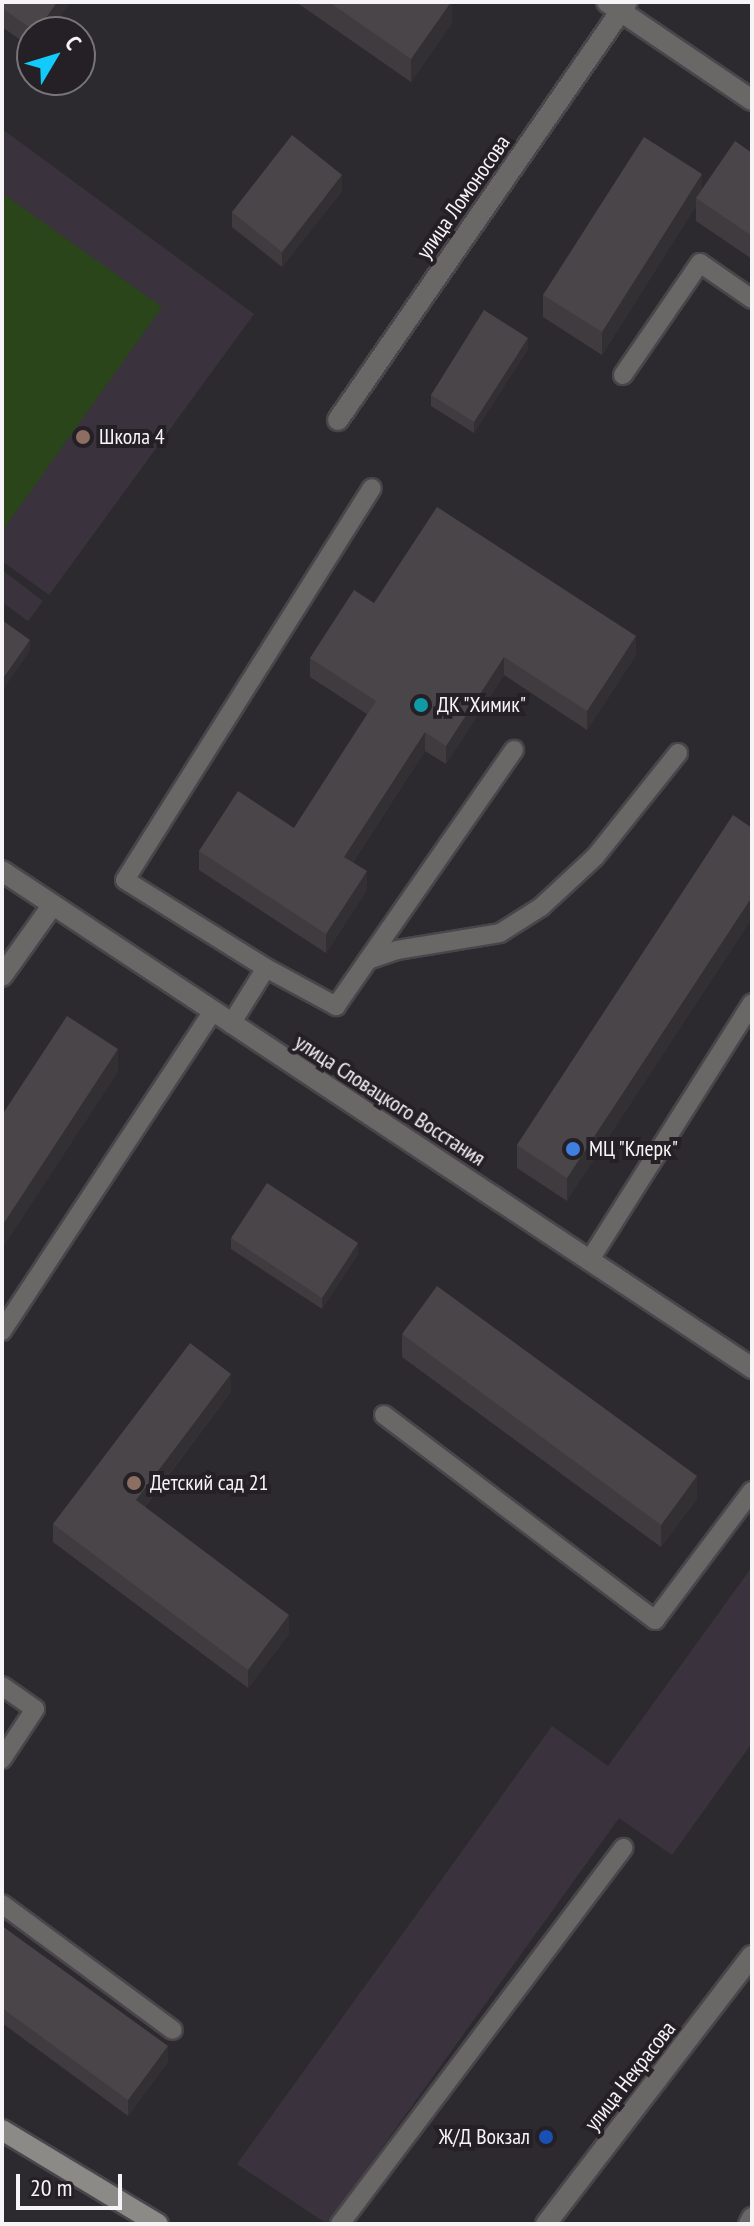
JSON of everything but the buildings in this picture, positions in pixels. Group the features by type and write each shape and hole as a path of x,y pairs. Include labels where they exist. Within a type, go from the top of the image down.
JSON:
{"main road":[{"path":"2,2130 158,2224"}],"street":[{"path":"618,5 752,100"},
{"name":"улица Ломоносова","path":"338,420 618,5"},
{"name":"улица Словацкого Восстания","path":"2,871 752,1368"},
{"path":"2,976 52,906"},
{"name":"улица Некрасова","path":"546,2224 752,1956"},
{"path":"749,2224 752,2218"}],"lane":[{"path":"623,375 700,263 752,299"},
{"path":"372,488 125,880 266,968 336,1006 514,750"},
{"path":"368,960 397,950 500,933 541,907 595,857 678,753"},
{"path":"231,1024 266,968"},
{"path":"589,1261 752,1003"},
{"path":"2,1331 212,1012"},
{"path":"384,1415 655,1620 752,1491"},
{"path":"2,1686 35,1709 2,1759"},
{"path":"340,2224 623,1848"},
{"path":"2,1904 173,2030"}],"shaded area":[{"name":"Школа 4","path":"2,129 254,314 49,595 2,561"},
{"path":"2,570 43,601 28,621 2,602"},
{"path":"752,1567 752,1743 672,1855 619,1818 327,2224 237,2164 552,1726 608,1766"}],"green space":[{"path":"2,193 162,307 3,530 2,529"}],"place":[{"name":"Школа 4","path":"83,437"},
{"name":"ДК \"Химик\"","path":"421,705"},
{"name":"МЦ \"Клерк\"","path":"573,1149"},
{"name":"Детский сад 21","path":"134,1483"},
{"name":"Ж/Д Вокзал","path":"546,2137"}]}
